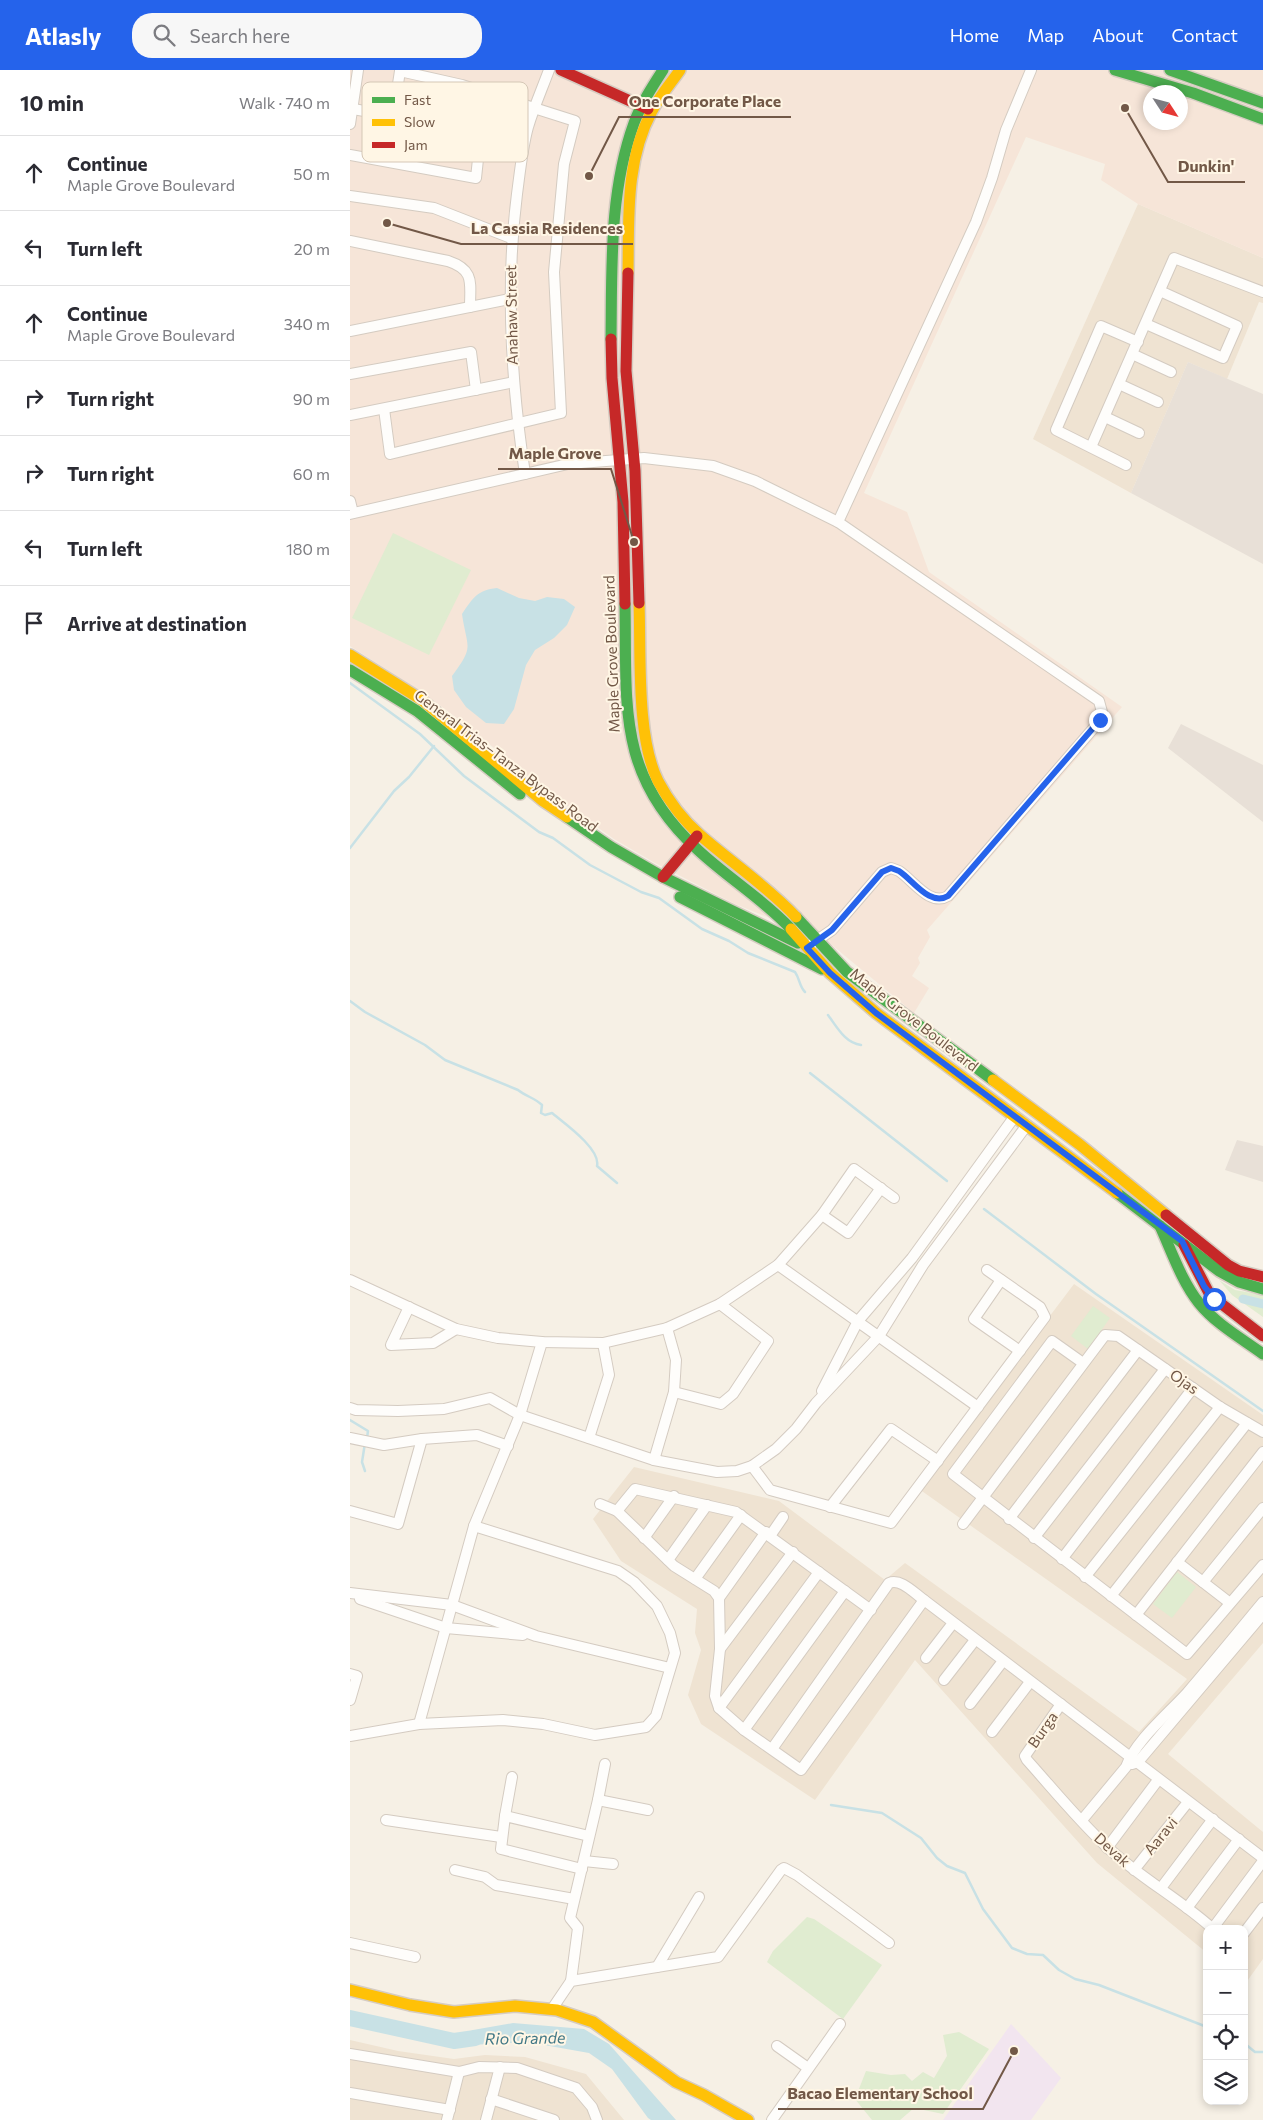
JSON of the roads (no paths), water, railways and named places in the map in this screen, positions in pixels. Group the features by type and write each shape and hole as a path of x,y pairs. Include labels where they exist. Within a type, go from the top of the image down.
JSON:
{"street":[{"path":"350,124 358,70"},
{"name":"Anahaw Street","path":"528,131 534,108 549,70"},
{"path":"561,70 652,110"},
{"name":"Maple Grove Boulevard","path":"663,70 640,105 630,129 622,158 612,241 612,376 620,459 627,714 629,734 637,766 652,798 667,820 690,844 777,916 830,973 876,1013 1160,1225 1188,1287 1198,1302 1263,1354"},
{"name":"Maple Grove Boulevard","path":"680,70 652,110 642,132 634,161 628,196 626,371 634,458 643,714 647,745 662,788 676,808 699,834 782,902 847,972 1079,1144 1232,1268 1244,1273 1263,1276"},
{"path":"838,522 976,222 992,178 1006,130 1031,70"},
{"path":"1116,70 1193,93 1263,119"},
{"path":"1170,70 1263,103"},
{"path":"398,82 400,71 449,82"},
{"path":"384,409 390,454 561,413 554,272 564,164 575,121 528,106"},
{"path":"353,109 362,111"},
{"path":"388,162 476,178 478,162"},
{"name":"Anahaw Street","path":"521,162 511,238 510,299 514,382 525,474"},
{"path":"350,196 434,208 511,238"},
{"path":"350,241 448,261 463,267 470,280 470,307"},
{"path":"1091,447 1174,258 1263,292"},
{"path":"1146,324 1223,358 1234,334 1237,326 1160,291"},
{"path":"350,331 510,299"},
{"path":"1126,465 1056,430 1101,326 1138,342"},
{"path":"350,374 471,352 476,390"},
{"path":"1132,354 1171,372"},
{"path":"350,415 514,382"},
{"path":"1119,384 1158,402"},
{"path":"1105,417 1139,433"},
{"path":"350,501 351,514 568,464 634,458 659,458 713,466 755,481 838,522 1092,695 1101,705 1100,720 1095,727 948,896 941,900 933,898 899,871 893,868 886,869 874,880 832,930 807,948"},
{"name":"General Trias–Tanza Bypass Road","path":"350,655 422,700 543,801 611,847 662,877 807,948 847,972"},
{"name":"General Trias–Tanza Bypass Road","path":"350,670 418,711 530,802 610,858 656,885 830,973"},
{"path":"662,877 699,834"},
{"path":"816,1403 858,1321 912,1258 1015,1116"},
{"path":"350,1408 356,1410 398,1411 444,1409 490,1398 520,1415 654,1460 717,1472 737,1471 752,1466 776,1450 796,1429 816,1403 879,1336 923,1265 1027,1125"},
{"path":"350,1280 456,1329 498,1338 542,1342 603,1343 667,1328 720,1304 778,1264 822,1215 854,1169 894,1198"},
{"path":"822,1215 848,1233 881,1188"},
{"path":"1160,1225 1230,1280 1246,1286 1263,1289"},
{"path":"1182,1241 1210,1295 1263,1336"},
{"path":"912,1258 923,1265"},
{"path":"778,1264 978,1407"},
{"path":"752,1466 770,1490 891,1523 1044,1317 1040,1307 987,1270"},
{"path":"1002,1280 974,1318 1020,1351"},
{"path":"674,1392 721,1404 733,1394 768,1341 720,1304"},
{"path":"409,1307 391,1345 433,1343 456,1329"},
{"path":"654,1460 674,1392 676,1360 667,1328"},
{"name":"Ojas","path":"1084,1363 1105,1335 1118,1336 1220,1407 1263,1432"},
{"path":"963,1524 982,1499 1084,1363 1052,1341 953,1474 982,1499 1187,1654 1263,1564"},
{"path":"419,1724 474,1526 520,1415 542,1342"},
{"path":"589,1438 609,1375 603,1343"},
{"path":"1009,1519 1138,1350"},
{"path":"1034,1538 1165,1369"},
{"path":"1062,1559 1192,1388"},
{"path":"1085,1577 1220,1407"},
{"path":"1111,1596 1247,1422"},
{"path":"830,1507 891,1429 938,1461"},
{"path":"350,1438 384,1445 422,1439 477,1436 508,1446"},
{"path":"350,1511 398,1524 422,1439"},
{"path":"1136,1615 1263,1452"},
{"path":"617,1510 635,1489 674,1496 742,1515 871,1610"},
{"path":"644,1538 674,1496"},
{"path":"600,1504 617,1510 668,1560 714,1591 719,1598 720,1649 715,1696 719,1708 744,1730 801,1770 924,1600"},
{"path":"668,1560 707,1505"},
{"path":"1203,1582 1263,1508"},
{"path":"695,1579 742,1515"},
{"path":"719,1598 783,1517"},
{"path":"350,1736 419,1724 503,1720 543,1724 595,1734 646,1727 656,1716 675,1653 670,1633 658,1606 634,1582 618,1571 474,1526"},
{"path":"720,1649 793,1552"},
{"path":"1177,1562 1230,1603"},
{"path":"719,1708 819,1572"},
{"path":"772,1750 889,1583 895,1581 924,1600 1061,1704 1131,1762 1239,1839 1263,1860 1215,1925"},
{"path":"744,1730 845,1591"},
{"path":"350,1595 452,1605 536,1636 670,1668"},
{"path":"350,1595 446,1628 536,1636"},
{"path":"1082,1820 1263,1602"},
{"path":"1131,1762 1263,1614"},
{"path":"926,1658 953,1623"},
{"path":"944,1680 976,1640"},
{"path":"970,1704 1003,1661"},
{"path":"350,1674 357,1676 350,1700"},
{"path":"992,1732 1030,1682"},
{"name":"Burga","path":"1025,1756 1061,1704"},
{"name":"Devak","path":"1025,1756 1107,1848 1209,1925"},
{"path":"552,2009 571,1982 578,1928 570,1918 605,1764"},
{"path":"512,1776 502,1837 501,1847 503,1850 583,1865 613,1864"},
{"path":"1107,1848 1158,1780"},
{"path":"598,1800 648,1810"},
{"name":"Aaravi","path":"1134,1870 1188,1802"},
{"path":"505,1816 589,1836"},
{"path":"386,1820 502,1837"},
{"path":"1161,1888 1213,1820"},
{"path":"1187,1908 1239,1839"},
{"path":"571,1982 718,1956 784,1868 797,1874 889,1943"},
{"path":"455,1870 485,1877 502,1886 574,1899"},
{"path":"657,1967 699,1897"},
{"path":"1248,1929 1263,1908"},
{"path":"350,1942 415,1957"},
{"path":"350,1990 410,2005 454,2012 515,2006 552,2009 593,2022 676,2082 704,2095 748,2120"},
{"path":"772,2120 840,2024"},
{"path":"777,2046 808,2068"},
{"path":"350,2054 459,2072 479,2067 517,2068 579,2090 592,2107 597,2120"},
{"path":"486,2120 500,2067"},
{"path":"350,2093 448,2115 459,2072"},
{"path":"491,2099 554,2120"}],"water":[{"path":"497,588 519,598 535,601 547,597 564,599 575,607 567,625 554,638 535,650 526,665 514,709 504,724 486,723 466,707 454,690 452,676 464,658 468,646 462,614 469,603 480,593"},
{"path":"513,2023 584,2029 609,2044 676,2120 651,2120 648,2118 612,2069 589,2053 527,2042 470,2045 454,2041 473,2030"}],"waterway":[{"path":"350,683 420,734 464,776 539,832 553,838 590,865 641,892 659,898 702,929 729,941 748,953 795,972 805,992"},
{"path":"350,848 394,791 409,777 434,746"},
{"path":"350,1001 365,1012 425,1045 445,1060 518,1090 537,1101 542,1105 541,1113 545,1115 552,1113 588,1144 597,1159 597,1166 617,1183"},
{"path":"828,1015 846,1038 855,1044 861,1045"},
{"path":"810,1073 947,1181"},
{"path":"984,1209 1096,1294 1263,1411"},
{"path":"1243,1299 1263,1304"},
{"path":"350,1420 368,1431 367,1438"},
{"path":"365,1443 362,1462 365,1471"},
{"path":"831,1805 882,1813 921,1838 937,1858 947,1866 965,1873 983,1909 1012,1948 1027,1954 1043,1955 1059,1970 1075,1979 1099,1985 1203,2025"},
{"name":"Rio Grande","path":"350,2018 454,2041 475,2038"},
{"path":"1248,2046 1255,2052 1263,2052"}],"place":[{"name":"Dunkin'","path":"1125,108"},
{"name":"One Corporate Place","path":"589,176"},
{"name":"La Cassia Residences","path":"387,223"},
{"name":"Maple Grove","path":"634,542"},
{"name":"Bacao Elementary School","path":"1014,2051"}]}
